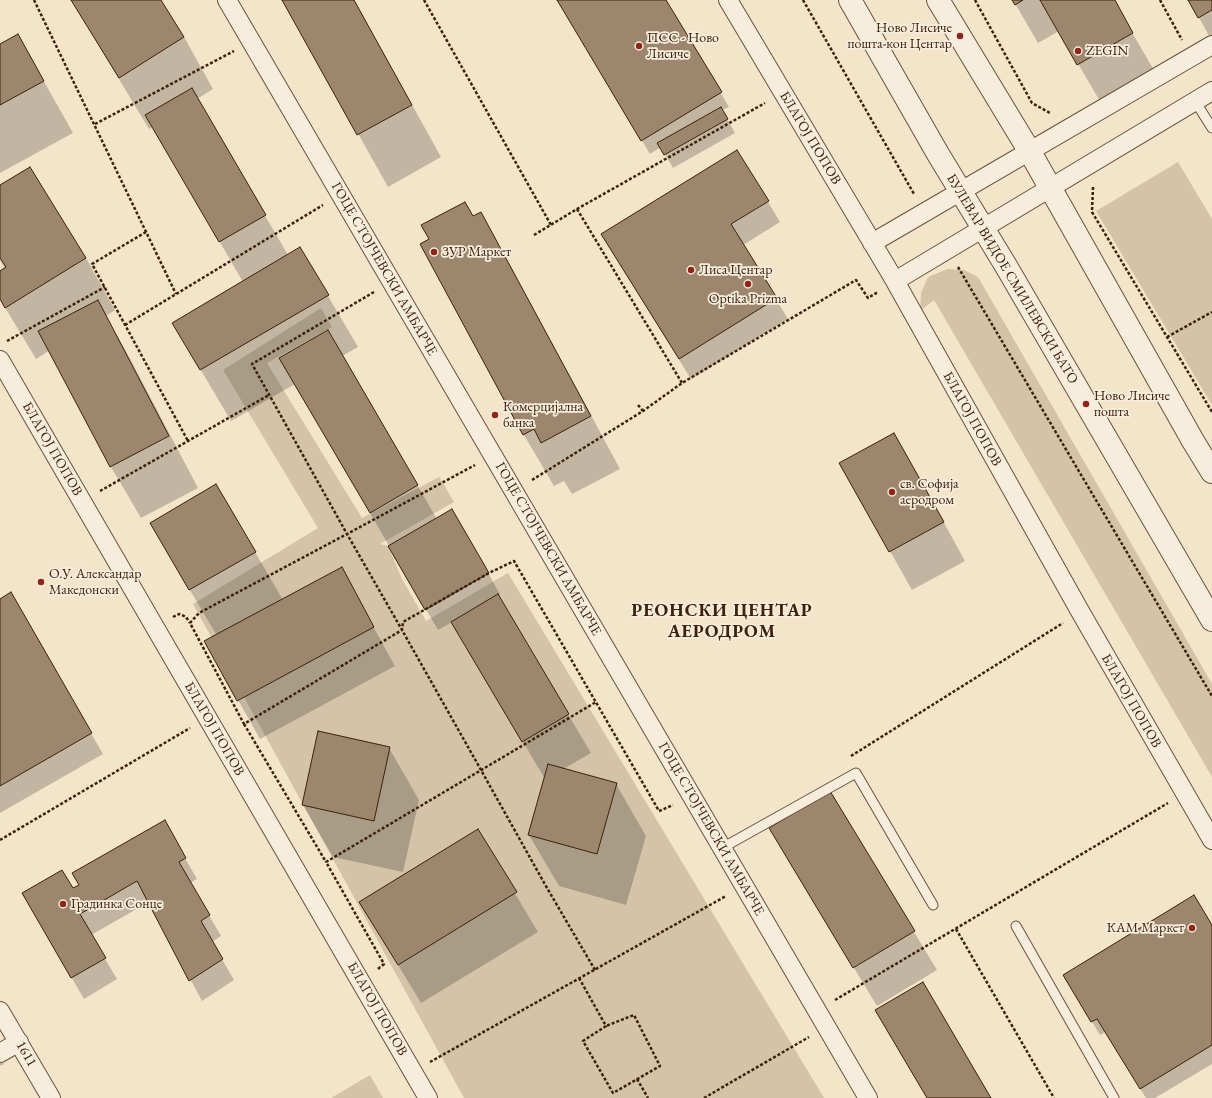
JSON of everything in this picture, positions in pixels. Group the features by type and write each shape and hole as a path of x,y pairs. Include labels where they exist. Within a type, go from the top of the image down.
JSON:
{"street":[{"name":"ГОЦЕ СТОЈЧЕВСКИ АМБАРЧЕ","path":"227,0 868,1098"},
{"name":"БЛАГОЈ ПОПОВ","path":"728,0 895,281 1081,613 1212,840"},
{"name":"БУЛЕВАР ВИДОЕ СМИЛЕВСКИ БАТО","path":"850,0 960,192 1006,266 1212,620"},
{"path":"938,0 1030,152 1212,472"},
{"path":"872,243 1212,45"},
{"path":"895,281 1212,91"},
{"name":"БЛАГОЈ ПОПОВ","path":"0,360 428,1098"},
{"name":"1611","path":"0,1010 51,1098"},
{"path":"0,1053 19,1042"}],"lane":[{"path":"1195,101 1212,128"},
{"path":"722,848 856,773 933,905"},
{"path":"1016,926 1114,1098"}],"path":[{"path":"34,0 176,294"},
{"path":"424,0 551,225"},
{"path":"803,0 918,200"},
{"path":"975,0 1032,103 1050,113"},
{"path":"1160,0 1192,57"},
{"path":"95,124 251,41"},
{"path":"534,235 577,209 783,93"},
{"path":"1093,185 1092,212 1212,412"},
{"path":"125,324 340,194"},
{"path":"577,209 682,383"},
{"path":"146,232 92,264 188,441"},
{"path":"958,265 1212,696"},
{"path":"515,491 643,411 682,383 856,280 868,298 895,281"},
{"path":"392,282 252,364 480,770 595,970"},
{"path":"7,342 105,287"},
{"path":"1167,336 1212,312"},
{"path":"82,501 269,395"},
{"path":"638,405 643,411"},
{"path":"375,971 384,964 326,862 244,724 190,623 199,613 493,455"},
{"path":"402,630 403,622 489,573 514,561 659,811 676,803"},
{"path":"844,760 1081,613"},
{"path":"244,724 402,630"},
{"path":"326,862 596,702"},
{"path":"0,840 208,718"},
{"path":"817,1011 1185,793"},
{"path":"429,1062 729,894"},
{"path":"956,929 1054,1098"},
{"path":"579,978 606,1026"},
{"path":"634,1015 660,1066 612,1093 583,1041 606,1026 634,1015"},
{"path":"704,1098 812,1036"},
{"path":"637,1079 648,1098"}],"shaded area":[{"path":"1178,162 1212,219 1212,405 1096,211"},
{"path":"947,269 964,270 978,277 1212,684 1212,777 934,300 920,311 921,293 928,277"},
{"path":"321,308 332,327 267,363 362,518 439,477 443,483 454,502 380,544 388,546 402,579 426,621 508,573 824,1098 464,1098 193,604 318,528 223,370"},
{"path":"370,1075 383,1098 331,1098"}],"building":[{"path":"71,0 161,0 184,37 119,78"},
{"path":"282,0 354,0 412,105 357,135"},
{"name":"ПСС - Ново Лисиче","path":"557,0 666,0 722,92 641,141"},
{"path":"1012,0 1023,0 1015,5"},
{"path":"1040,0 1115,0 1133,33 1077,65"},
{"path":"1188,0 1212,0 1212,10 1198,18"},
{"path":"18,34 44,81 0,105 0,44"},
{"path":"192,88 266,215 219,242 145,115"},
{"path":"721,107 728,119 664,155 657,143"},
{"name":"Лиса Центар","path":"737,150 769,201 731,224 777,298 679,359 601,234"},
{"path":"30,167 86,258 5,308 0,299 0,271 6,267 0,258 0,185"},
{"path":"465,202 473,216 481,212 591,416 541,443 534,429 523,435 420,244 429,239 421,225"},
{"path":"300,247 329,295 200,370 172,323"},
{"path":"98,300 169,436 110,467 38,331"},
{"path":"328,330 418,485 370,513 279,358"},
{"name":"св. Софија аеродром","path":"894,433 944,522 889,552 839,463"},
{"path":"216,484 256,552 189,590 150,523"},
{"path":"452,509 489,573 425,610 388,546"},
{"path":"342,567 374,627 237,701 204,641"},
{"path":"11,592 92,733 0,786 0,599"},
{"path":"498,594 569,714 522,742 451,622"},
{"path":"318,731 390,747 374,821 302,805"},
{"path":"548,764 617,783 597,854 528,835"},
{"path":"830,791 915,931 853,968 769,828"},
{"name":"Градинка Сонце","path":"165,820 186,858 179,862 210,915 201,921 223,959 189,981 137,881 80,914 106,958 71,978 22,893 62,870 73,888 79,885 72,873"},
{"path":"478,829 517,892 398,965 359,902"},
{"path":"1194,895 1212,925 1212,1045 1140,1089 1097,1019 1091,1022 1063,975"},
{"path":"923,982 991,1098 927,1098 875,1010"}],"place":[{"name":"Ново Лисиче пошта-кон Центар","path":"960,36"},
{"name":"ПСС - Ново Лисиче","path":"639,46"},
{"name":"ZEGIN","path":"1078,51"},
{"name":"ЗУР Маркет","path":"434,252"},
{"name":"Лиса Центар","path":"691,270"},
{"name":"Optika Prizma","path":"748,284"},
{"name":"Ново Лисиче пошта","path":"1086,404"},
{"name":"Комерцијална банка","path":"495,415"},
{"name":"св. Софија аеродром","path":"892,492"},
{"name":"О.У. Александар Македонски","path":"41,582"},
{"name":"Градинка Сонце","path":"63,904"},
{"name":"КАМ Маркет","path":"1192,928"}],"district":[{"name":"РЕОНСКИ ЦЕНТАР АЕРОДРОМ","path":"722,621"}]}
